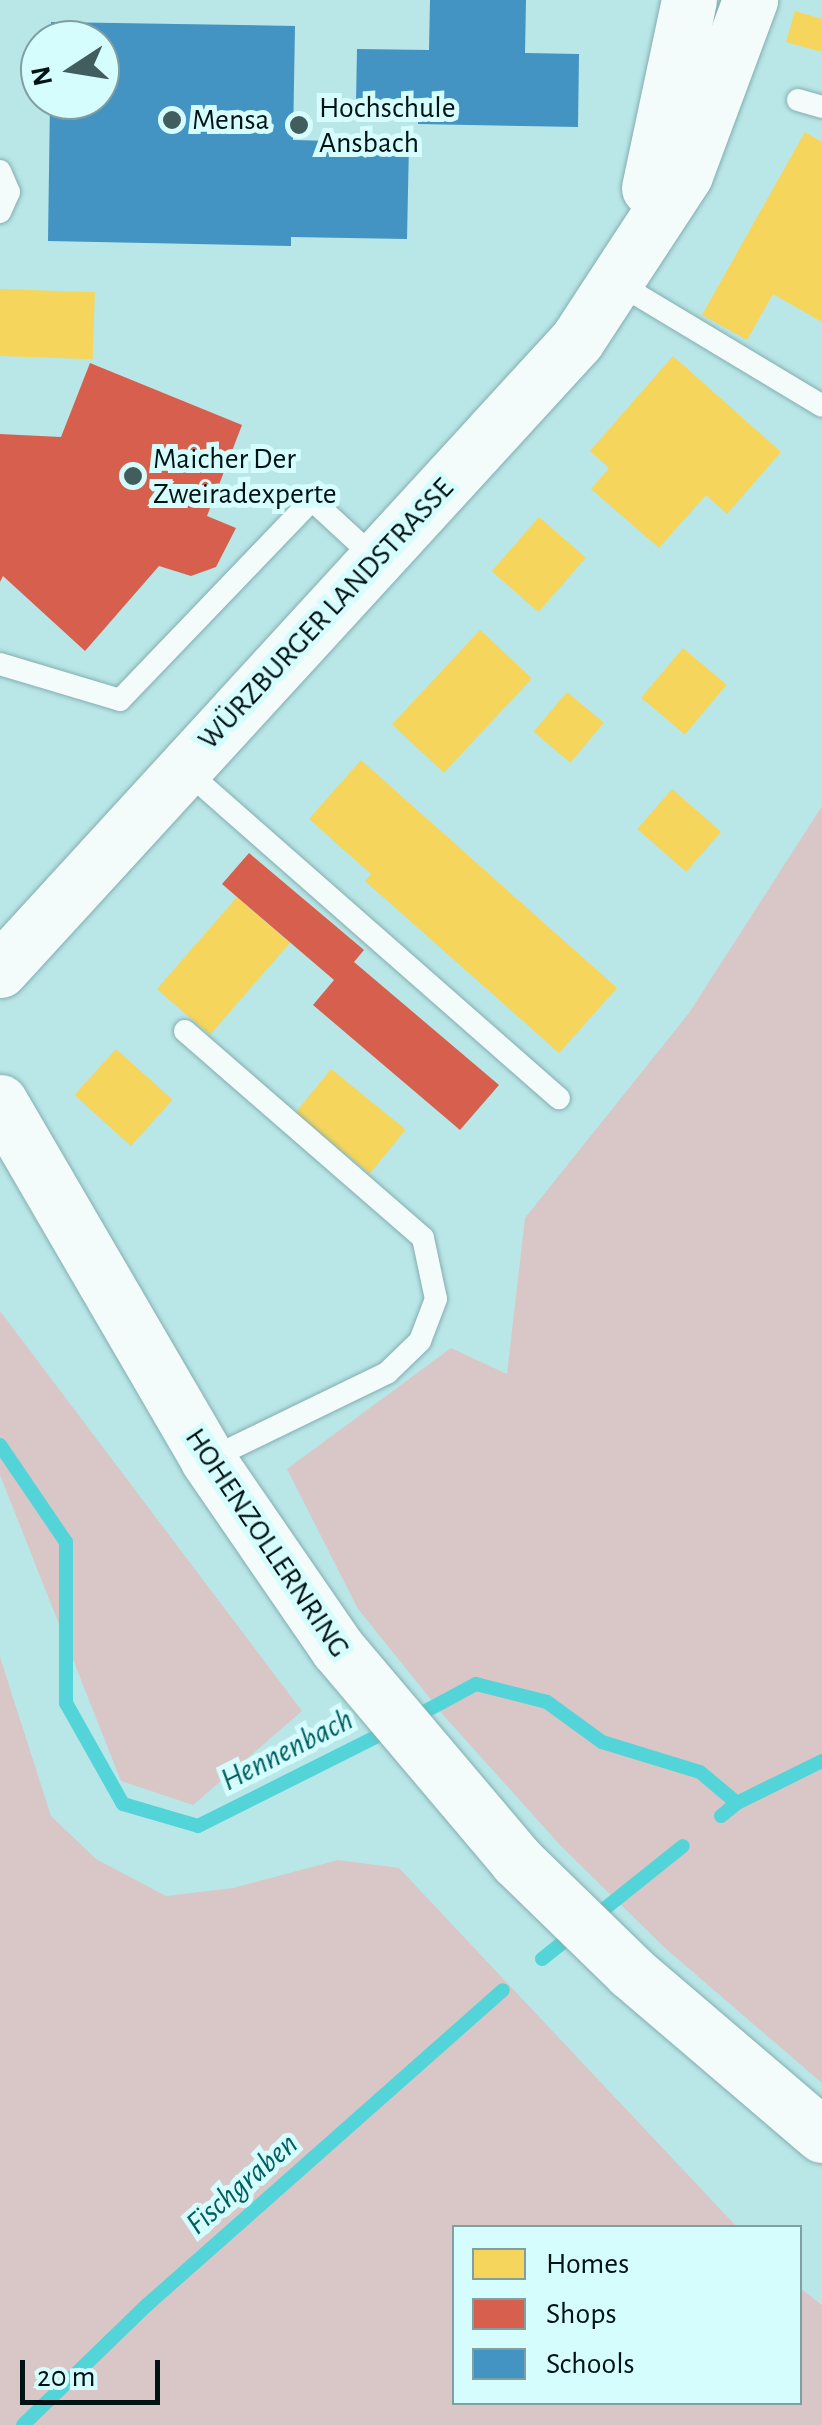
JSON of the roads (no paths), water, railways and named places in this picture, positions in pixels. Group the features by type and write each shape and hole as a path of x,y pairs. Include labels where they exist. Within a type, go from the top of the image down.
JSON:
{"main road":[{"name":"WÜRZBURGER LANDSTRASSE","path":"625,264 677,75 688,0"},
{"name":"WÜRZBURGER LANDSTRASSE","path":"0,970 577,340 685,176 750,0"},
{"name":"HOHENZOLLERNRING","path":"0,1102 208,1460 338,1650 518,1861 631,1972 822,2134"}],"lane":[{"path":"798,100 822,107"},
{"path":"0,172 8,192 0,212"},
{"path":"625,264 822,406"},
{"path":"0,664 120,700 312,500 376,560"},
{"path":"184,770 559,1098"},
{"path":"185,1030 422,1238 436,1299 420,1341 386,1373 208,1460"}],"waterway":[{"name":"Hennenbach","path":"0,1445 66,1542 66,1703 123,1804 198,1826 392,1729"},
{"name":"Hennenbach","path":"411,1719 476,1684 547,1702 602,1742 700,1772 737,1803 822,1761"},
{"name":"Fischgraben","path":"721,1816 737,1803"},
{"name":"Fischgraben","path":"593,1918 683,1846"},
{"name":"Fischgraben","path":"542,1959 576,1932"},
{"name":"Fischgraben","path":"23,2425 147,2305 503,1990"}],"place":[{"name":"Mensa","path":"172,120"},
{"name":"Hochschule Ansbach","path":"299,125"},
{"name":"Maicher Der Zweiradexperte","path":"133,476"}]}
